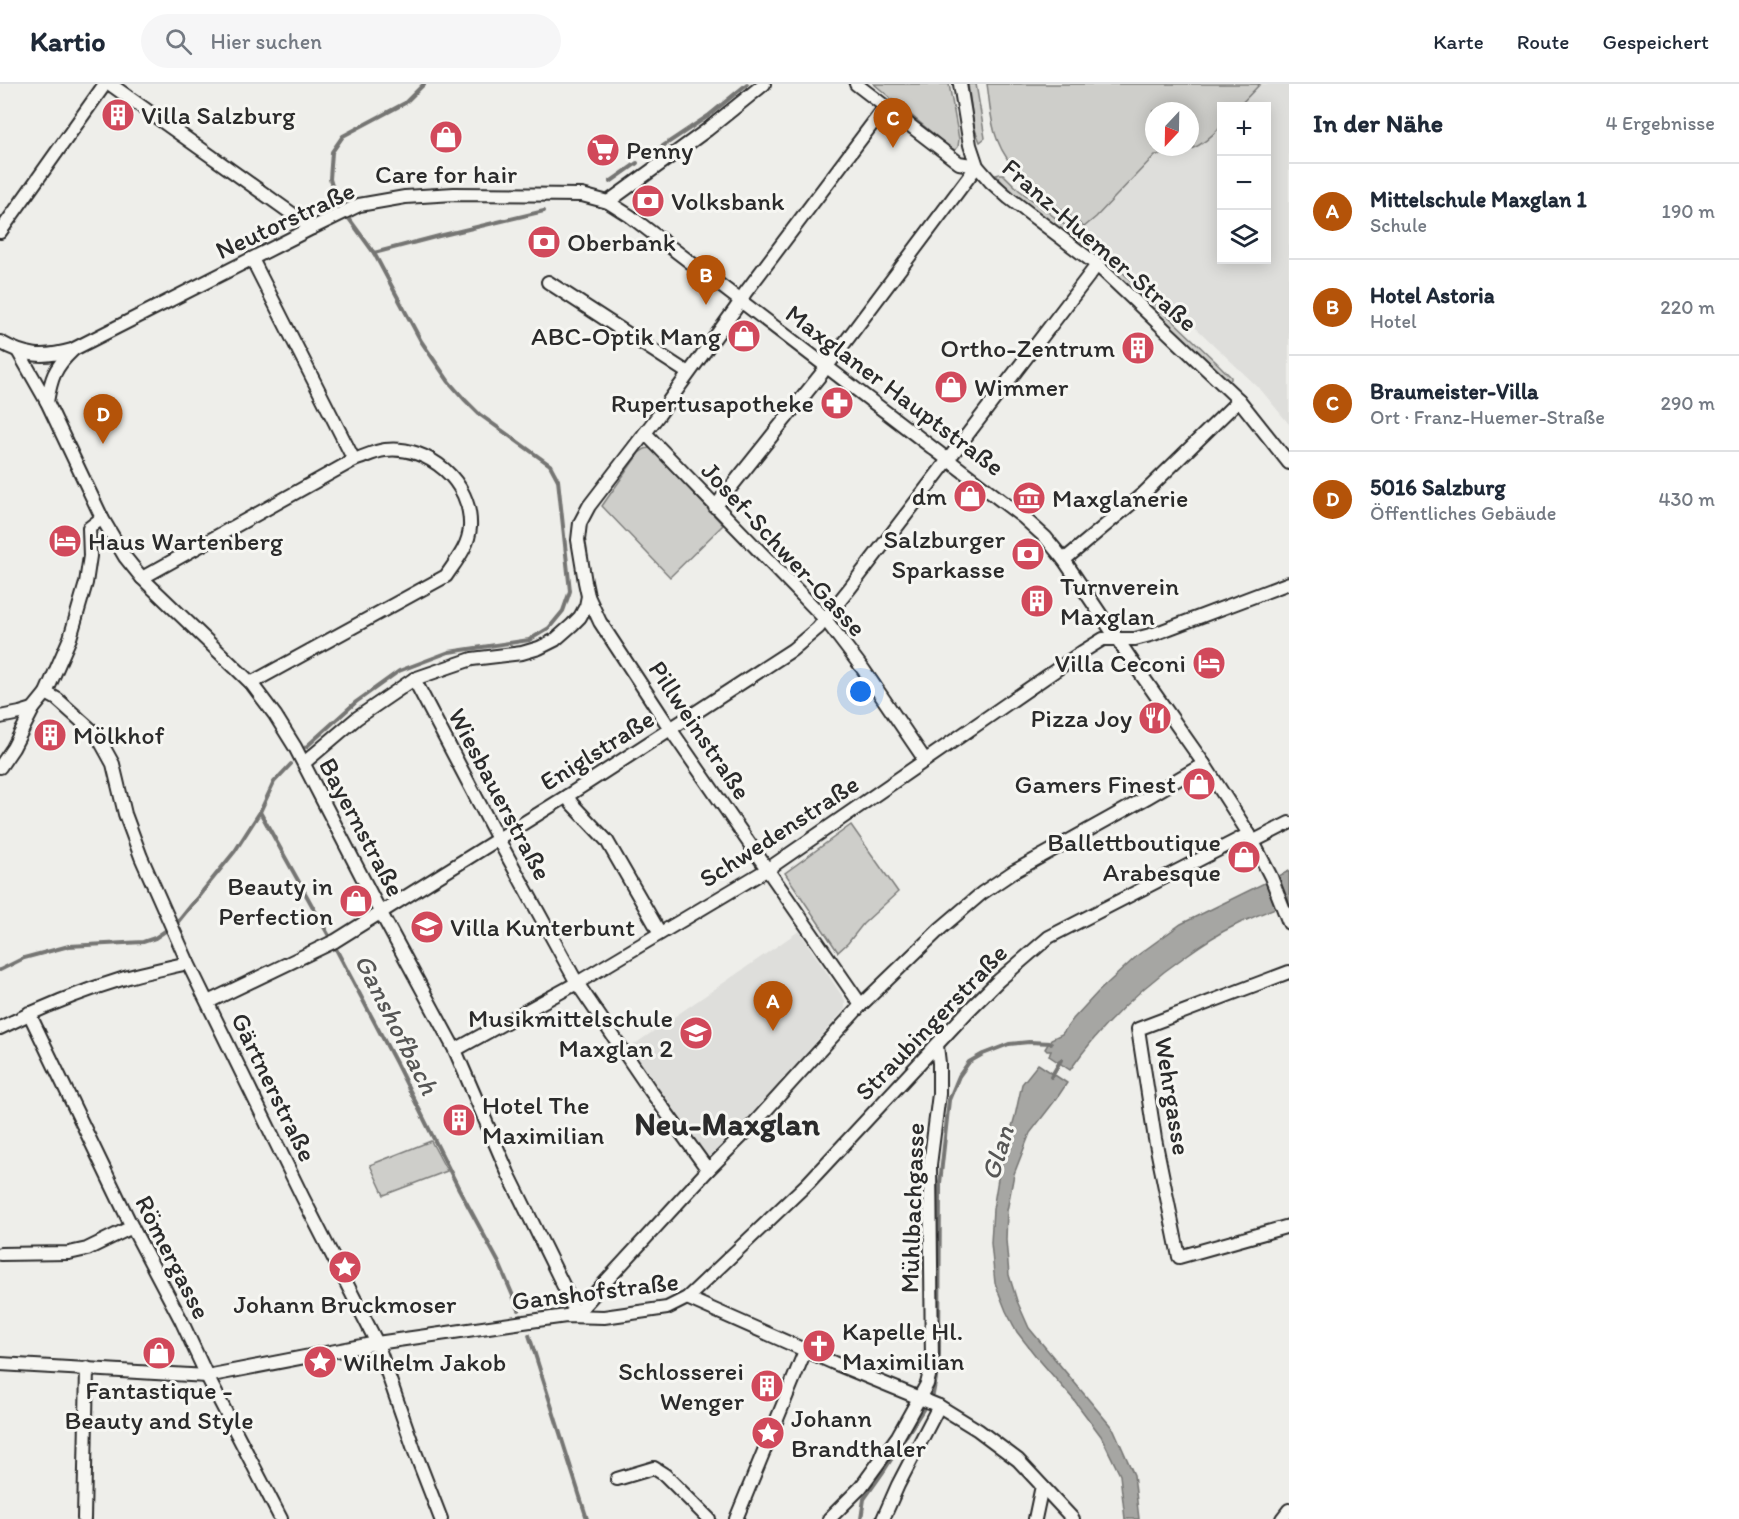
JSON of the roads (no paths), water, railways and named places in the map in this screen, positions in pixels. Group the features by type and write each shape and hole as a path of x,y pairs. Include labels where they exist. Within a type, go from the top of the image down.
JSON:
{"street":[{"path":"0,232 108,84 312,228"},
{"path":"608,202 764,84"},
{"name":"Franz-Huemer-Straße","path":"856,84 959,163 977,166"},
{"name":"Franz-Huemer-Straße","path":"960,84 970,145 977,166 1009,198 1097,265 1239,400 1289,464"},
{"name":"Pillweinstraße","path":"861,1005 600,622 588,596 578,540 580,523 589,506 885,106"},
{"path":"715,507 827,366 977,166"},
{"name":"Neutorstraße","path":"0,342 30,355 54,356 72,350 359,206 405,197 459,194 582,195 608,202"},
{"name":"Maxglaner Hauptstraße","path":"608,202 630,216 827,366 1024,518 1046,538 1064,560 1252,838 1289,923"},
{"path":"252,259 354,460"},
{"name":"Eniglstraße","path":"208,1002 335,941 567,796 792,650 818,628 850,588 1097,265"},
{"path":"548,282 688,373"},
{"path":"47,402 53,373 72,350"},
{"name":"Bayernstraße","path":"18,351 47,402 102,518 125,557 142,578 251,683 295,747 455,1050 508,1173 567,1293 575,1315"},
{"path":"1064,560 1144,493 1239,400"},
{"name":"Josef-Schwer-Gasse","path":"645,433 825,619 863,669 925,760"},
{"path":"142,578 354,460 384,450 402,450 426,456 444,469 460,486 468,507 470,528 464,550 446,576 251,683"},
{"path":"0,767 13,748 33,709 46,693 70,638 87,583 90,556 89,528 102,518"},
{"name":"Schwedenstraße","path":"455,1050 577,982 768,869 1103,639 1135,639 1154,634 1289,584"},
{"path":"303,762 357,718 414,679 472,659 522,652 539,648 555,640 580,616 586,606 588,596"},
{"name":"Wiesbauerstraße","path":"414,679 498,839 577,982 650,1090 708,1170"},
{"name":"Gärtnerstraße","path":"46,693 57,699 97,735 113,764 129,825 141,857 188,963 377,1343 441,1519"},
{"path":"0,717 33,709"},
{"path":"575,1315 861,1005 941,928 982,893 1013,872 1204,764"},
{"path":"567,796 607,841 660,933"},
{"name":"Straubingerstraße","path":"687,1298 808,1183 998,981 1049,937 1252,838 1289,823"},
{"path":"0,1028 29,1013 92,988 188,963"},
{"name":"Wehrgasse","path":"1289,972 1138,1029 1155,1139 1179,1257 1289,1226"},
{"name":"Römergasse","path":"29,1013 132,1227 281,1519"},
{"name":"Mühlbachgasse","path":"883,1519 929,1402 927,1383 932,1364 930,1165 939,1094 937,1046"},
{"path":"0,1254 69,1253 87,1249 132,1227"},
{"name":"Ganshofstraße","path":"0,1364 207,1376 377,1343 575,1315 604,1317 667,1308 687,1298 805,1351 929,1402 986,1436 1018,1460 1073,1519"},
{"path":"736,1519 805,1351"},
{"path":"84,1519 87,1368"},
{"name":"Mühlbachgasse","path":"829,1519 861,1487 898,1436 929,1402"},
{"path":"617,1479 654,1468 665,1475 709,1519"},
{"path":"1035,1519 1042,1486"},
{"path":"1282,1519 1289,1510"}],"waterway":[{"path":"306,747 356,702 399,671 449,652 529,640 549,628 563,611 570,591 558,480 550,465 479,414 449,382 421,341 374,253 337,202 330,179 332,152 343,136 405,103 424,84"},
{"path":"651,154 708,116 747,84"},
{"path":"610,182 637,163"},
{"path":"374,253 544,211"},
{"path":"0,970 24,958 69,946 143,942 155,938 177,923 235,851 260,812 274,782 291,764"},
{"name":"Ganshofbach","path":"260,812 329,936"},
{"name":"Ganshofbach","path":"336,949 499,1263 519,1310"},
{"path":"861,1519 864,1499 933,1394 939,1355 940,1183 949,1100 959,1076 969,1062 983,1054 1009,1044 1051,1043"},
{"name":"Glan","path":"1051,1077 1061,1060"},
{"name":"Ganshofbach","path":"529,1335 587,1519"}],"place":[{"name":"Villa Salzburg","path":"118,115"},
{"name":"Care for hair","path":"446,137"},
{"name":"Braumeister-Villa","path":"893,148"},
{"name":"Penny","path":"603,150"},
{"name":"Volksbank","path":"648,201"},
{"name":"Oberbank","path":"544,242"},
{"name":"Hotel Astoria","path":"706,305"},
{"name":"ABC-Optik Mang","path":"744,336"},
{"name":"Ortho-Zentrum","path":"1138,348"},
{"name":"Wimmer","path":"951,387"},
{"name":"Rupertusapotheke","path":"837,403"},
{"name":"5016 Salzburg","path":"103,444"},
{"name":"dm","path":"970,496"},
{"name":"Maxglanerie","path":"1029,498"},
{"name":"Haus Wartenberg","path":"65,541"},
{"name":"Salzburger Sparkasse","path":"1028,554"},
{"name":"Turnverein Maxglan","path":"1037,601"},
{"name":"Villa Ceconi","path":"1209,663"},
{"name":"Pizza Joy","path":"1155,718"},
{"name":"Mölkhof","path":"50,735"},
{"name":"Gamers Finest","path":"1199,784"},
{"name":"Ballettboutique Arabesque","path":"1244,857"},
{"name":"Beauty in Perfection","path":"356,901"},
{"name":"Villa Kunterbunt","path":"427,927"},
{"name":"Mittelschule Maxglan 1","path":"773,1031"},
{"name":"Musikmittelschule Maxglan 2","path":"696,1033"},
{"name":"Hotel The Maximilian","path":"459,1120"},
{"name":"Johann Bruckmoser","path":"345,1267"},
{"name":"Kapelle Hl. Maximilian","path":"819,1346"},
{"name":"Fantastique - Beauty and Style","path":"159,1353"},
{"name":"Wilhelm Jakob","path":"320,1362"},
{"name":"Schlosserei Wenger","path":"767,1386"},
{"name":"Johann Brandthaler","path":"768,1433"}],"district":[{"name":"Neu-Maxglan","path":"727,1124"}]}
